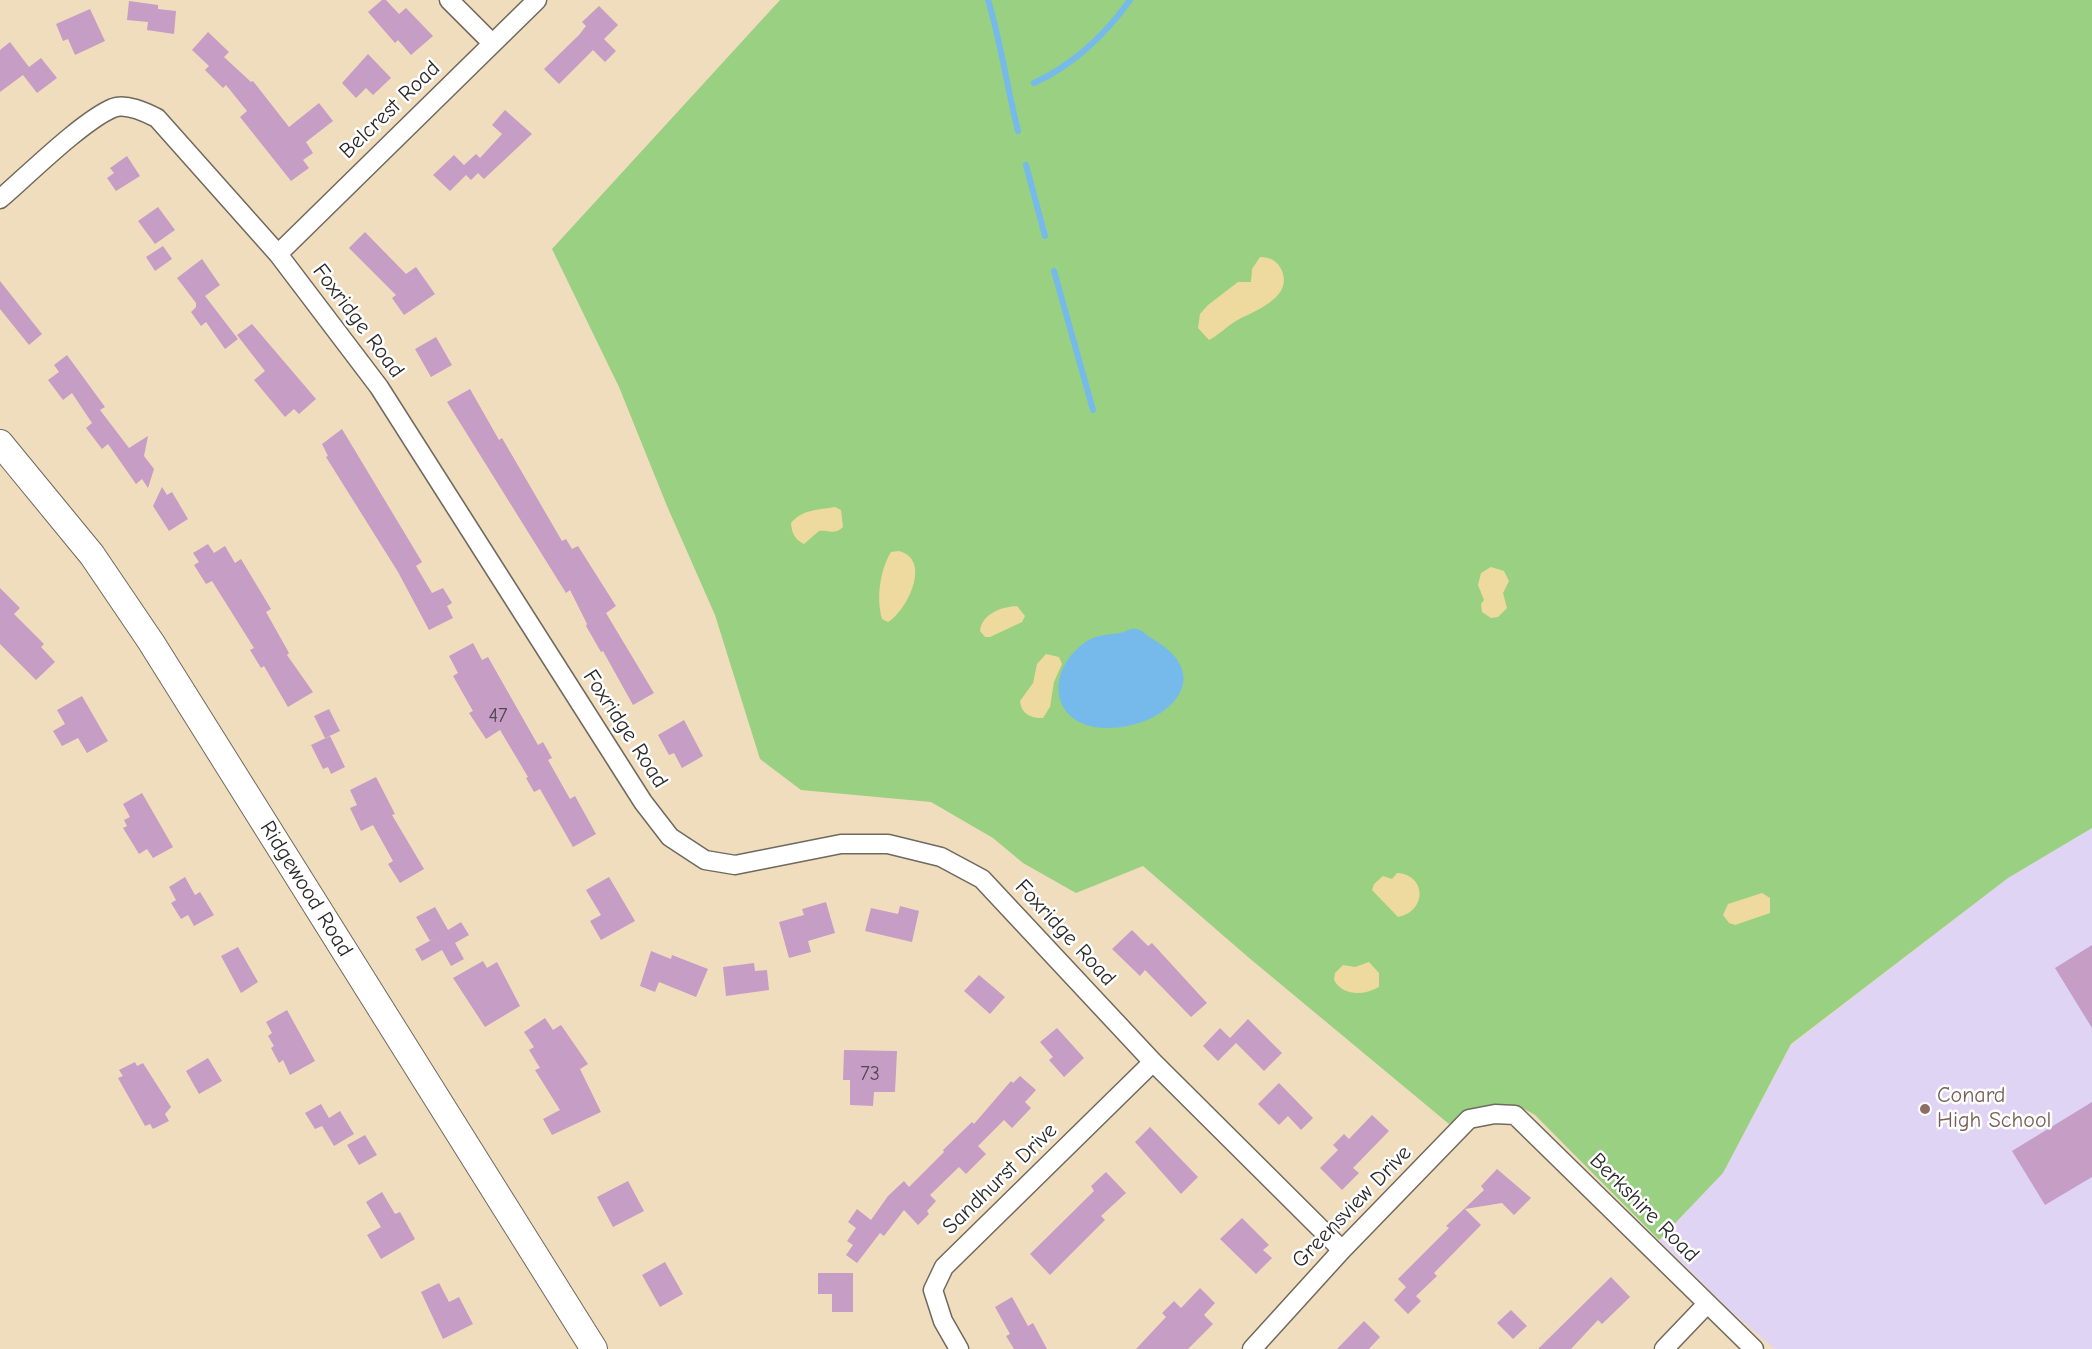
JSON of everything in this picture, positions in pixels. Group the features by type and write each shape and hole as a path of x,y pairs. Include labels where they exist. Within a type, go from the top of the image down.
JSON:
{"main road":[{"name":"Ridgewood Road","path":"0,443 92,555 129,608 594,1349"}],"street":[{"path":"449,0 492,43"},
{"name":"Belcrest Road","path":"278,254 537,0"},
{"name":"Foxridge Road","path":"0,199 85,126 114,107 138,109 157,118 278,254 378,387 643,802 670,837 705,860 735,865 841,844 888,844 941,857 982,879 1154,1062 1342,1250"},
{"name":"Sandhurst Drive","path":"959,1349 943,1321 933,1290 944,1267 1154,1062"},
{"name":"Greensview Drive","path":"1252,1349 1342,1250 1469,1119 1495,1114"},
{"name":"Berkshire Road","path":"1495,1114 1515,1115 1754,1349"},
{"path":"1664,1349 1707,1304"}],"shaded area":[{"name":"Conard High School","path":"2092,828 2092,1349 1775,1349 1732,1312 1659,1240 1723,1173 1791,1045 2008,878"}],"green space":[{"path":"780,0 2092,0 2092,828 2008,878 1791,1044 1723,1173 1659,1240 1535,1115 1513,1106 1491,1106 1470,1112 1449,1124 1248,957 1143,866 1076,893 1023,863 993,838 931,802 801,790 760,759 715,615 667,506 619,387 552,249"}],"sand":[{"path":"1260,257 1273,260 1278,265 1284,280 1282,289 1270,302 1236,321 1209,340 1198,328 1200,314 1238,282 1251,282 1252,269"},
{"path":"835,507 841,510 843,527 835,532 819,531 804,544 796,538 791,523 796,518 811,511"},
{"path":"899,551 909,556 914,564 915,575 908,598 888,622 882,619 880,611 880,584 891,552"},
{"path":"1491,567 1504,571 1509,581 1503,593 1507,608 1498,617 1491,618 1482,612 1481,604 1484,600 1478,585 1481,573"},
{"path":"1017,606 1025,616 1022,622 990,637 985,637 980,631 989,615"},
{"path":"1046,654 1059,657 1062,664 1054,682 1050,707 1043,718 1035,718 1022,709 1020,701 1033,683 1037,664"},
{"path":"1397,873 1414,879 1420,893 1415,908 1398,917 1372,890 1374,884 1383,876 1392,879"},
{"path":"1762,893 1770,898 1770,913 1735,925 1729,923 1723,915 1728,904"},
{"path":"1369,962 1379,973 1379,987 1366,992 1354,993 1343,989 1334,980 1335,973 1343,965 1355,967"}],"water":[{"path":"1131,629 1142,631 1172,653 1182,669 1183,684 1176,698 1164,711 1147,720 1127,726 1106,728 1088,725 1074,719 1064,709 1059,696 1059,683 1063,669 1071,655 1090,639"}],"building":[{"path":"382,0 386,0 399,14 406,8 433,36 411,55 398,40 395,43 368,12"},
{"path":"129,1 158,5 158,9 176,11 174,34 147,30 148,22 127,20"},
{"path":"599,6 618,25 604,39 616,51 605,62 593,50 559,84 544,69 579,35 586,26 582,22"},
{"path":"90,9 105,41 75,55 68,39 63,41 56,24"},
{"path":"208,32 229,52 224,57 251,82 253,81 289,127 319,103 333,121 306,142 313,153 303,160 309,168 291,181 240,117 247,111 226,85 223,88 205,70 209,66 192,50"},
{"path":"10,42 29,67 41,58 57,78 37,93 23,75 0,92 0,50"},
{"path":"368,54 391,78 373,95 366,88 356,98 342,83"},
{"path":"505,110 532,134 484,179 478,173 471,180 466,175 450,191 433,175 454,155 464,165 476,154 480,158 502,134 492,125"},
{"path":"127,156 140,176 116,191 107,178 114,173 110,168"},
{"path":"158,207 175,230 155,244 138,221"},
{"path":"365,232 406,274 416,267 435,294 404,315 392,298 396,295 349,248"},
{"path":"163,246 172,259 155,271 146,257"},
{"path":"202,259 220,285 205,296 238,339 225,349 206,322 201,326 191,312 196,307 196,303 177,278"},
{"path":"0,281 42,334 29,345 0,309"},
{"path":"252,324 316,399 299,414 294,409 285,417 254,380 265,371 237,335"},
{"path":"436,337 452,365 431,377 415,349"},
{"path":"67,355 105,407 100,410 129,448 148,436 144,456 154,469 148,488 142,479 136,484 108,444 102,449 86,428 92,423 72,393 63,400 48,380 59,372 54,365"},
{"path":"470,389 499,440 502,438 562,541 566,539 572,549 578,546 616,606 606,613 654,693 633,705 603,651 601,652 586,626 570,590 566,593 447,402"},
{"path":"342,429 422,562 416,566 432,593 443,588 452,603 447,606 453,618 429,630 398,572 326,457 328,456 322,444"},
{"path":"162,487 167,495 172,492 188,519 169,531 153,506"},
{"path":"208,544 214,553 225,546 235,563 241,559 271,609 266,612 289,653 287,655 313,692 288,707 264,666 261,668 250,650 254,648 212,581 206,584 194,565 199,562 193,553"},
{"path":"0,588 20,608 14,614 44,644 41,647 55,662 36,680 0,644"},
{"path":"473,643 482,660 488,657 538,745 543,742 552,758 548,760 570,799 575,796 596,834 573,847 540,789 534,792 526,778 528,777 500,730 486,739 469,713 473,711 453,676 458,673 449,656"},
{"path":"82,696 108,741 87,753 78,738 62,746 53,731 65,724 57,710"},
{"path":"329,709 340,731 325,738 314,716"},
{"path":"684,720 703,756 682,768 674,753 669,755 658,735"},
{"path":"330,736 345,767 331,774 328,767 323,769 311,745"},
{"path":"376,777 395,814 392,815 424,869 400,883 388,864 393,861 373,825 361,831 350,808 357,805 350,790"},
{"path":"142,793 173,847 153,858 147,849 139,854 123,828 127,826 124,820 130,817 123,804"},
{"path":"185,877 195,895 200,892 214,915 194,926 188,915 181,919 171,903 176,900 169,887"},
{"path":"609,877 635,921 601,940 590,921 601,915 586,890"},
{"path":"826,902 835,933 808,941 811,952 789,958 779,922 804,915 802,909"},
{"path":"900,906 919,911 912,942 865,931 871,908 898,914"},
{"path":"435,907 448,930 461,922 469,935 455,943 464,959 451,966 442,950 422,961 415,949 430,941 416,917"},
{"path":"1132,930 1148,946 1152,943 1207,1003 1191,1017 1145,970 1140,976 1112,949"},
{"path":"2092,945 2092,1028 2055,968"},
{"path":"238,947 258,982 241,993 221,956"},
{"path":"651,951 671,959 672,955 708,969 696,997 659,982 655,992 640,986"},
{"path":"483,961 487,968 497,962 520,1006 485,1027 453,978"},
{"path":"754,963 755,971 767,970 769,990 726,996 723,967"},
{"path":"979,975 1005,997 990,1014 964,991"},
{"path":"287,1010 315,1061 290,1075 283,1060 279,1063 271,1048 274,1046 268,1036 272,1033 266,1022"},
{"path":"545,1018 553,1030 561,1025 588,1064 580,1069 601,1112 552,1135 543,1119 560,1110 535,1070 540,1068 529,1050 534,1047 524,1032"},
{"path":"1248,1019 1282,1053 1264,1071 1236,1043 1218,1061 1203,1046 1220,1028 1230,1038"},
{"path":"1057,1028 1084,1058 1064,1077 1049,1060 1053,1057 1040,1042"},
{"path":"844,1050 897,1051 895,1092 874,1092 873,1106 850,1105 850,1080 843,1080"},
{"path":"208,1058 222,1081 199,1094 186,1071"},
{"path":"135,1062 137,1066 143,1063 171,1107 165,1114 169,1121 153,1129 150,1124 145,1126 118,1078 123,1076 119,1070"},
{"path":"1020,1076 1036,1090 1025,1102 1031,1108 1012,1128 1004,1120 978,1146 986,1154 966,1174 959,1167 930,1195 936,1201 927,1211 929,1214 918,1225 904,1210 884,1236 880,1233 857,1263 846,1255 853,1245 847,1241 856,1228 848,1222 857,1209 871,1220 888,1196 904,1181 909,1187 944,1152 943,1150 972,1122 974,1124 1011,1081 1013,1083"},
{"path":"1279,1083 1313,1118 1301,1130 1288,1116 1279,1125 1258,1104"},
{"path":"2092,1102 2092,1177 2045,1205 2012,1151"},
{"path":"321,1104 329,1118 340,1111 354,1134 334,1146 322,1126 315,1129 305,1113"},
{"path":"1372,1115 1389,1131 1353,1168 1359,1173 1342,1190 1320,1168 1338,1150 1333,1145 1344,1134 1349,1139"},
{"path":"1150,1127 1198,1177 1181,1194 1135,1142"},
{"path":"365,1135 377,1155 359,1165 347,1145"},
{"path":"1497,1169 1531,1198 1514,1215 1502,1203 1465,1209 1481,1225 1434,1273 1437,1276 1416,1296 1421,1301 1408,1314 1394,1300 1406,1287 1398,1279 1449,1228 1446,1226 1484,1190 1481,1186"},
{"path":"1106,1172 1126,1193 1101,1216 1105,1220 1050,1275 1030,1254 1094,1191 1091,1186"},
{"path":"628,1181 644,1211 613,1227 597,1197"},
{"path":"382,1192 395,1214 400,1212 415,1239 381,1259 367,1235 381,1227 366,1202"},
{"path":"1242,1218 1269,1245 1263,1250 1272,1258 1256,1274 1220,1239"},
{"path":"665,1262 683,1294 660,1307 642,1275"},
{"path":"818,1273 853,1273 853,1312 832,1312 832,1294 818,1294"},
{"path":"1611,1277 1630,1297 1602,1324 1598,1320 1571,1349 1538,1349"},
{"path":"439,1283 449,1302 459,1297 473,1324 443,1339 421,1292"},
{"path":"1200,1288 1215,1303 1204,1315 1213,1324 1188,1349 1136,1349 1166,1317 1162,1313 1174,1301 1181,1308"},
{"path":"1012,1297 1028,1326 1033,1323 1047,1349 1014,1349 1006,1336 1010,1334 995,1307"},
{"path":"1511,1310 1527,1326 1513,1339 1497,1323"},
{"path":"1364,1321 1380,1337 1369,1349 1337,1349"}],"waterway":[{"path":"988,0 1018,131"},
{"path":"1034,83 1062,67 1087,48 1130,0"},
{"path":"1026,165 1045,236"},
{"path":"1054,271 1093,410"}],"place":[{"name":"Conard High School","path":"1925,1109"}]}
